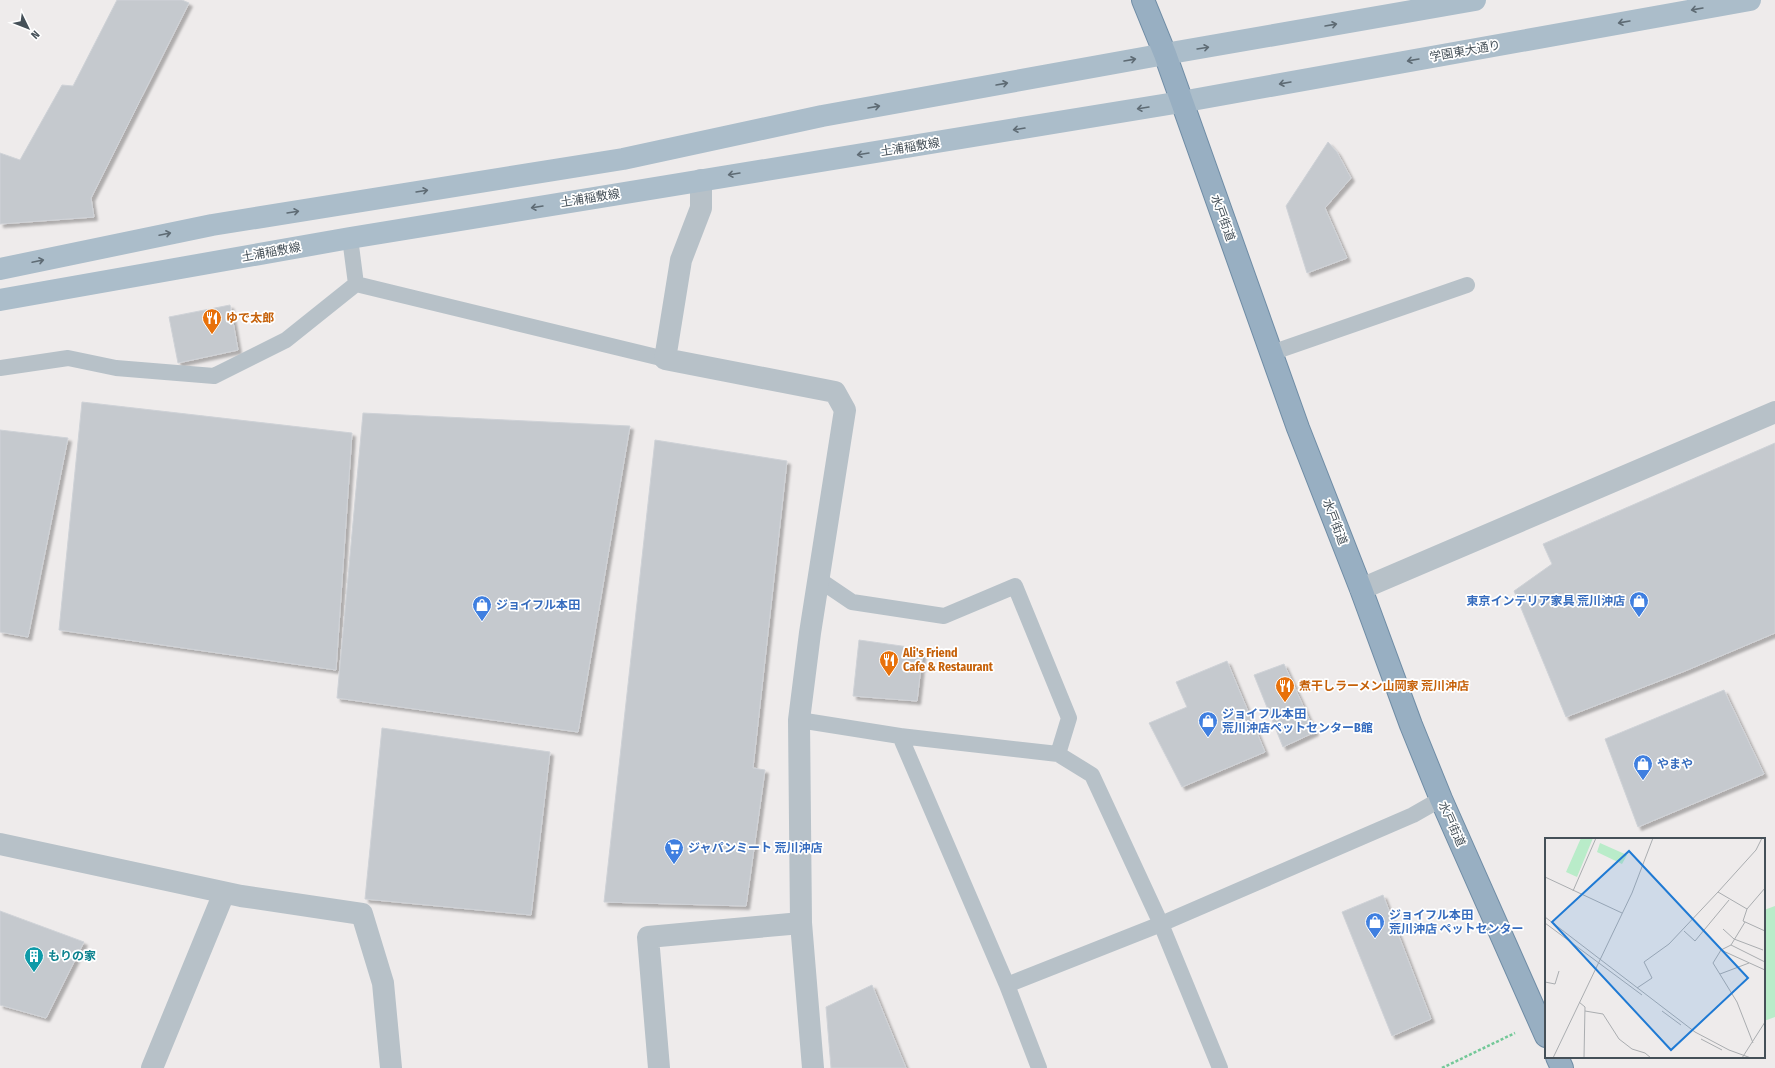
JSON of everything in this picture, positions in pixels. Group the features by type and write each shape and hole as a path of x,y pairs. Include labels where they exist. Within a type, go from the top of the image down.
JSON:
{"highway":[{"name":"水戸街道","path":"1143,0 1165,54 1301,435 1361,589 1411,726 1441,799 1542,1029"},
{"path":"1557,1058 1562,1068"}],"main road":[{"path":"0,269 212,225 623,159 822,116 1475,0"},
{"name":"学園東大通り","path":"1182,102 1750,0"},
{"name":"土浦稲敷線","path":"0,300 350,238 1182,102"}],"street":[{"path":"701,180 701,208 681,260 665,359 835,392 845,410 818,579 798,720 801,923 812,1068"},
{"path":"1361,589 1775,412"},
{"path":"0,844 224,893 362,914 383,983 389,1067"},
{"path":"152,1068 224,893"},
{"path":"660,1068 648,937 801,923"}],"lane":[{"path":"350,238 356,284"},
{"path":"356,284 665,359"},
{"path":"0,368 68,358 116,368 214,376 286,340 356,284"},
{"path":"1271,353 1467,285"},
{"path":"818,579 852,602 944,616 1015,586 1069,718 1058,754"},
{"path":"798,720 900,736 1058,754 1092,775 1161,924 1220,1068"},
{"path":"900,736 1007,985 1039,1068"},
{"path":"1007,985 1161,924 1413,815 1441,799"}],"path":[{"path":"1442,1068 1542,1029"}],"green space":[{"path":"1775,906 1775,1017 1765,1021 1765,910"}],"building":[{"path":"117,0 182,0 189,3 91,198 94,217 0,224 0,153 20,160 62,85 73,86"},
{"path":"1328,142 1337,152 1351,178 1325,208 1347,258 1307,273 1286,206"},
{"path":"230,305 238,350 178,363 169,317"},
{"path":"82,402 352,433 336,670 59,630"},
{"path":"363,413 630,426 578,732 337,698"},
{"path":"0,430 68,438 28,637 0,632"},
{"path":"655,440 787,461 753,768 765,770 746,906 604,902"},
{"path":"1775,443 1775,633 1685,671 1566,717 1514,591 1552,564 1543,544"},
{"path":"859,640 923,649 917,701 853,696"},
{"path":"1227,661 1265,752 1182,787 1149,723 1187,707 1176,682"},
{"path":"1284,664 1315,732 1283,747 1254,675"},
{"path":"1724,690 1764,774 1638,827 1605,739"},
{"path":"382,728 550,752 531,915 365,899"},
{"path":"1383,895 1431,1019 1392,1036 1342,912"},
{"name":"もりの家","path":"0,911 84,942 46,1018 0,1005"},
{"path":"872,985 906,1068 831,1068 826,1007"}],"place":[{"name":"ゆで太郎","path":"212,335"},
{"name":"東京インテリア家具 荒川沖店","path":"1639,618"},
{"name":"ジョイフル本田","path":"482,622"},
{"name":"Ali's Friend Cafe & Restaurant","path":"889,677"},
{"name":"煮干しラーメン山岡家 荒川沖店","path":"1285,703"},
{"name":"ジョイフル本田 荒川沖店ペットセンターB館","path":"1208,738"},
{"name":"やまや","path":"1643,781"},
{"name":"ジャパンミート 荒川沖店","path":"674,865"},
{"name":"ジョイフル本田 荒川沖店 ペットセンター","path":"1375,939"},
{"name":"もりの家","path":"34,973"}]}
